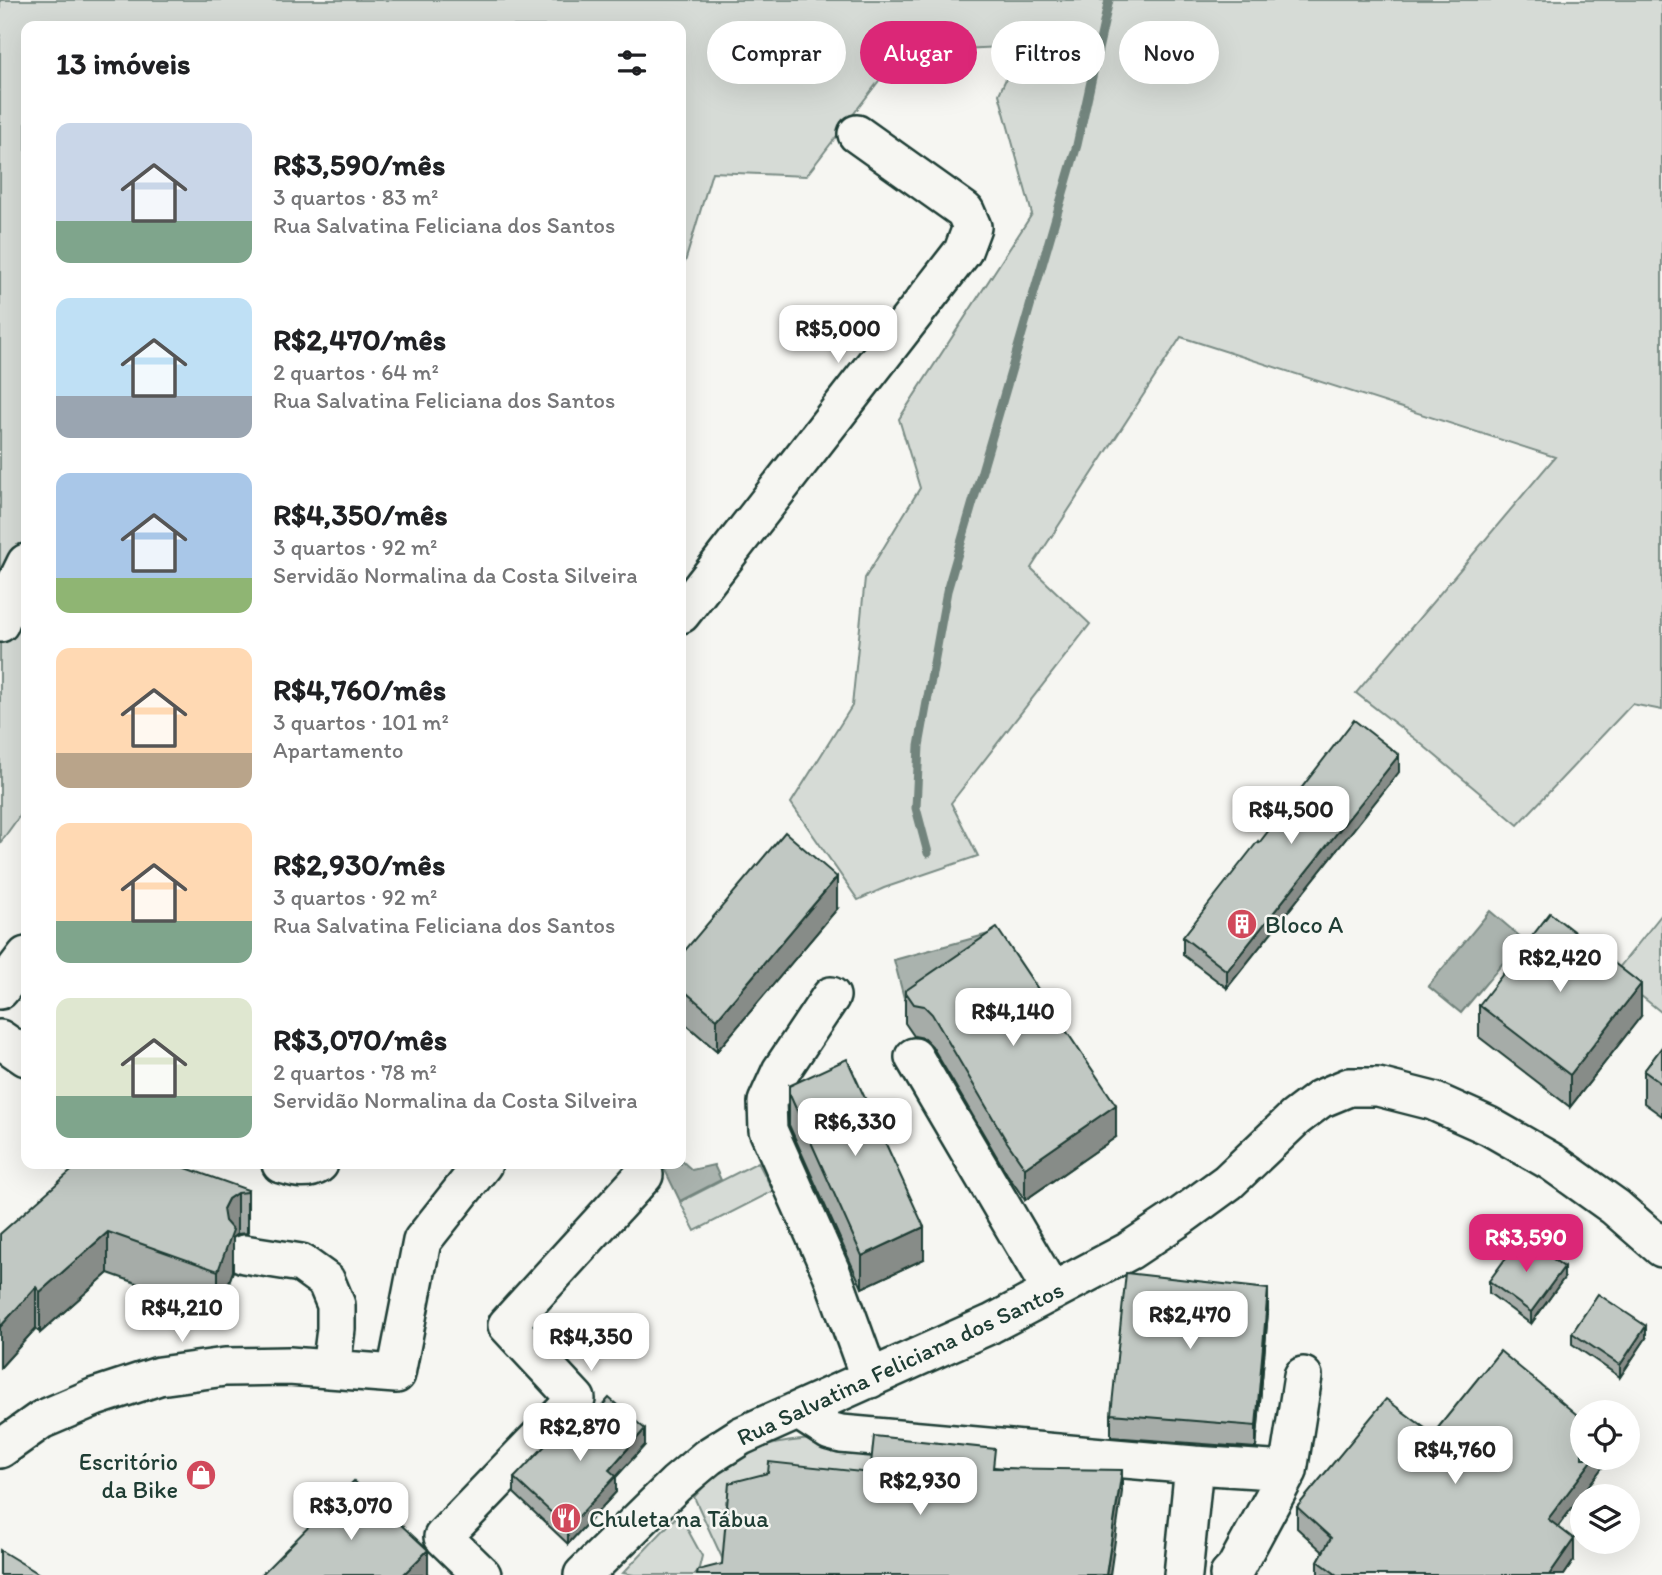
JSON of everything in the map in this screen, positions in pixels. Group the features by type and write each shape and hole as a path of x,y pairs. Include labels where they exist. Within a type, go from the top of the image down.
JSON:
{"street":[{"path":"686,608 963,251 972,227 965,211 857,134"},
{"path":"0,623 21,573"},
{"path":"0,990 21,963"},
{"path":"831,996 781,1071 767,1102 768,1130 832,1274 870,1379"},
{"path":"0,1039 21,1054"},
{"path":"914,1057 1052,1292"},
{"name":"Rua Salvatina Feliciana dos Santos","path":"583,1575 676,1484 708,1457 741,1436 990,1324 1129,1251 1227,1182 1320,1099 1349,1087 1378,1087 1433,1101 1489,1126 1561,1168 1615,1207 1662,1248"},
{"path":"0,1449 41,1420 95,1397 159,1376 225,1367 289,1366 396,1374 422,1241 479,1169"},
{"path":"482,1575 443,1537 576,1399 508,1325 644,1175"},
{"path":"244,1254 301,1263 326,1281 336,1305 331,1369"},
{"path":"1229,1575 1235,1569 1288,1471 1303,1376"},
{"path":"800,1411 830,1431 841,1434 1288,1471"},
{"path":"1183,1575 1194,1465"}],"shaded area":[{"path":"0,0 1662,0 1662,710 1632,704 1518,825 1356,693 1555,457 1181,337 1031,568 1090,624 951,803 978,856 884,888 858,900 791,803 852,706 865,578 920,488 899,419 1032,214 999,94 1004,84 1105,84 1105,21 991,21 991,48 977,48 977,21 860,21 860,84 876,84 806,176 712,172 686,259 686,21 21,21 21,814 0,843"},
{"path":"1490,911 1523,939 1461,1013 1428,986"},
{"path":"1662,914 1662,1011 1661,1012 1614,974"},
{"path":"992,933 909,1017 894,960"},
{"path":"758,1162 773,1191 695,1231 680,1202"},
{"path":"686,1165 692,1170 714,1165 721,1180 680,1201 664,1169 686,1169"},
{"path":"835,1437 876,1441 870,1495 773,1485 726,1501 724,1562 694,1497 725,1466 750,1451 778,1443"},
{"path":"679,1514 702,1556 695,1575 623,1573"}],"building":[{"path":"1354,720 1399,755 1227,971 1183,937"},
{"path":"785,832 837,877 717,1019 686,992 686,949"},
{"path":"1550,913 1641,984 1570,1075 1479,1005"},
{"path":"997,928 1116,1105 1025,1168 932,1014 924,1006 914,1004 905,991"},
{"path":"1662,1047 1662,1084 1644,1071"},
{"path":"847,1059 924,1227 862,1256 789,1093 789,1086"},
{"path":"73,1169 189,1169 248,1190 228,1199 223,1209 225,1221 233,1230 218,1271 108,1232 40,1292 36,1287 0,1327 0,1234"},
{"path":"1522,1236 1564,1267 1531,1312 1489,1281"},
{"path":"1126,1273 1268,1289 1256,1426 1111,1414"},
{"path":"1598,1294 1646,1326 1620,1365 1572,1333"},
{"path":"1500,1351 1570,1409 1570,1470 1585,1470 1574,1484 1570,1484 1570,1490 1548,1519 1570,1536 1570,1545 1549,1575 1337,1575 1318,1561 1331,1538 1297,1507 1386,1399 1433,1434"},
{"path":"609,1398 645,1429 609,1470 616,1476 568,1528 514,1478 563,1427 574,1437"},
{"path":"874,1436 995,1449 993,1468 1122,1470 1106,1575 697,1575 698,1570 722,1564 729,1483 768,1473 769,1462 870,1473"},
{"path":"354,1481 428,1550 403,1575 261,1575"},
{"path":"0,1550 41,1575 0,1575"}],"waterway":[{"path":"928,853 916,808 919,746 947,591 1077,145 1109,0"}],"place":[{"name":"Bloco A","path":"1242,924"},
{"name":"Escritório da Bike","path":"201,1475"},
{"name":"Chuleta na Tábua","path":"566,1518"}]}
